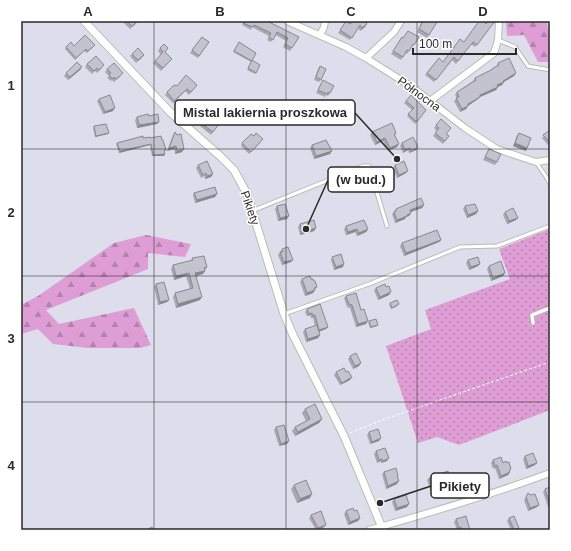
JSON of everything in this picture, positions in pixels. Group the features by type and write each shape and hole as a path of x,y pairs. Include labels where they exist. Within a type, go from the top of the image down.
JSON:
{"street":[{"name":"Pikiety","path":"84,21 170,112 234,170 247,194 284,314 300,353 344,436 382,528"},
{"name":"Północna","path":"287,21 320,35 366,58 412,87 465,128 497,149 536,162 550,160"},
{"path":"320,35 325,21"},
{"path":"366,58 394,32 402,21"},
{"path":"430,101 494,54 498,40 499,21"},
{"path":"369,530 382,528 506,490 550,473"}],"lane":[{"path":"498,40 514,46 528,66 550,70"},
{"path":"536,162 550,184"},
{"path":"252,211 363,166 369,166 387,226"},
{"path":"284,314 369,284 460,247 497,246 550,226"},
{"path":"533,324 532,315 550,308"}],"path":[{"path":"344,436 385,419 550,362"}],"green space":[{"path":"506,21 548,21 550,62 538,62 524,35 507,36"},
{"path":"550,229 550,410 459,445 437,437 418,443 386,346 431,329 425,310 510,279 499,249"},
{"path":"146,235 191,244 185,257 148,253 148,269 46,310 59,324 134,308 151,345 140,348 88,348 53,344 38,329 21,334 21,305 38,296 114,243"}],"building":[{"path":"127,21 138,21 132,26"},
{"path":"244,21 267,21 299,37 292,48 285,44 288,38 277,32 273,40 269,37 271,33 254,25 253,27 243,23"},
{"path":"346,21 350,24 354,21 365,21 367,24 362,28 360,25 352,38 340,30"},
{"path":"423,21 437,22 429,35 419,29"},
{"path":"479,21 483,21 486,24 489,21 495,21 477,45 473,42 458,61 454,57 436,80 427,73 439,58 443,62 460,39 464,42"},
{"path":"408,31 419,37 409,51 407,50 403,57 393,51"},
{"path":"85,35 95,45 88,51 86,49 76,58 66,47 71,42 74,46"},
{"path":"202,37 209,42 199,56 192,50"},
{"path":"239,42 256,53 252,61 234,51"},
{"path":"164,44 168,48 165,52 172,59 163,68 155,61 163,52 160,48"},
{"path":"138,48 144,55 138,60 132,54"},
{"path":"96,56 104,65 99,70 97,68 94,71 87,64"},
{"path":"509,58 516,73 503,81 504,82 497,85 498,87 480,95 480,97 462,109 456,98 459,97 457,92 476,80 475,78 493,69 499,65 498,63"},
{"path":"252,60 260,65 256,73 248,68"},
{"path":"77,62 82,67 70,77 66,73"},
{"path":"114,63 123,73 116,79 114,77 113,79 109,75 111,73 107,69"},
{"path":"320,66 326,69 321,80 316,77"},
{"path":"186,75 197,85 191,92 187,89 174,101 167,92 173,86 177,86"},
{"path":"323,80 334,86 330,93 328,92 327,94 318,90"},
{"path":"110,95 115,108 105,112 99,99"},
{"path":"411,95 426,110 417,122 408,114 414,108 406,101"},
{"path":"215,105 225,112 217,123 219,124 213,132 202,124"},
{"path":"148,114 149,116 158,114 159,122 139,125 137,117"},
{"path":"441,119 451,128 446,134 449,136 445,141 435,133 439,128 436,125"},
{"path":"392,123 396,133 394,134 399,144 390,148 385,138 377,142 372,132"},
{"path":"106,124 109,133 96,136 94,126"},
{"path":"550,130 550,142 543,135"},
{"path":"175,132 177,135 181,134 184,149 177,151 176,146 169,148"},
{"path":"256,133 263,139 251,152 242,143 251,134 254,136"},
{"path":"519,133 531,138 527,148 515,143"},
{"path":"143,136 143,138 150,138 161,136 166,150 164,151 165,154 153,155 151,144 120,151 117,143"},
{"path":"413,137 418,147 411,151 410,148 405,150 402,143"},
{"path":"326,140 332,151 316,156 312,145"},
{"path":"489,149 501,154 497,162 485,157"},
{"path":"207,161 213,174 207,176 206,173 203,175 198,165"},
{"path":"404,161 408,171 399,175 395,165"},
{"path":"215,187 217,194 197,200 194,193"},
{"path":"421,198 424,205 410,210 411,213 397,220 394,212 396,209"},
{"path":"285,204 289,216 280,218 277,206"},
{"path":"475,204 478,211 468,215 465,206"},
{"path":"513,208 518,218 509,221 505,212"},
{"path":"314,220 316,228 302,232 300,224"},
{"path":"364,220 368,229 359,233 357,229 348,232 346,226"},
{"path":"437,230 441,240 406,253 402,243"},
{"path":"288,247 293,260 284,262 280,252 283,252 282,249"},
{"path":"341,254 344,264 336,267 332,257"},
{"path":"204,256 207,267 204,268 205,271 195,273 202,297 178,304 175,293 193,288 189,273 176,276 173,265 193,260 192,258"},
{"path":"478,257 480,264 471,267 468,260"},
{"path":"501,261 505,273 493,278 489,266"},
{"path":"310,276 311,279 315,281 317,287 314,288 315,290 307,293 302,279"},
{"path":"164,282 169,300 160,302 156,284"},
{"path":"385,284 386,287 389,286 391,292 380,297 376,288"},
{"path":"356,293 361,310 364,309 368,321 358,324 352,305 349,304 346,296"},
{"path":"397,300 399,304 392,308 390,303"},
{"path":"320,304 328,327 319,330 315,315 313,316 312,313 309,314 307,309"},
{"path":"376,319 378,325 371,327 369,321"},
{"path":"317,325 320,335 308,339 305,329"},
{"path":"356,353 361,363 355,366 350,356"},
{"path":"344,368 352,377 342,383 336,372"},
{"path":"315,404 322,419 298,432 295,427 310,419 305,409"},
{"path":"284,425 289,441 281,444 276,427"},
{"path":"378,429 381,438 372,442 369,432"},
{"path":"385,448 389,458 383,461 382,459 379,460 376,451"},
{"path":"533,453 537,463 528,466 525,456"},
{"path":"501,457 503,463 506,461 507,463 509,462 511,469 509,470 510,472 501,476 497,465 495,466 493,460"},
{"path":"396,468 399,481 388,486 384,472"},
{"path":"448,471 452,482 433,489 429,478"},
{"path":"306,480 312,494 300,499 294,485"},
{"path":"550,487 550,504 545,489"},
{"path":"528,493 531,495 535,494 539,505 530,508 526,497"},
{"path":"406,495 409,504 397,508 394,499"},
{"path":"353,508 354,511 357,510 360,518 350,522 346,511"},
{"path":"321,511 326,525 318,528 311,515"},
{"path":"466,516 470,530 462,530 461,527 459,528 456,519"},
{"path":"514,516 519,528 514,530 509,518"},
{"path":"152,527 154,530 146,530"}],"place":[{"name":"Mistal lakiernia proszkowa","path":"397,159"},
{"name":"(w bud.)","path":"306,229"},
{"name":"Pikiety","path":"380,503"}]}
